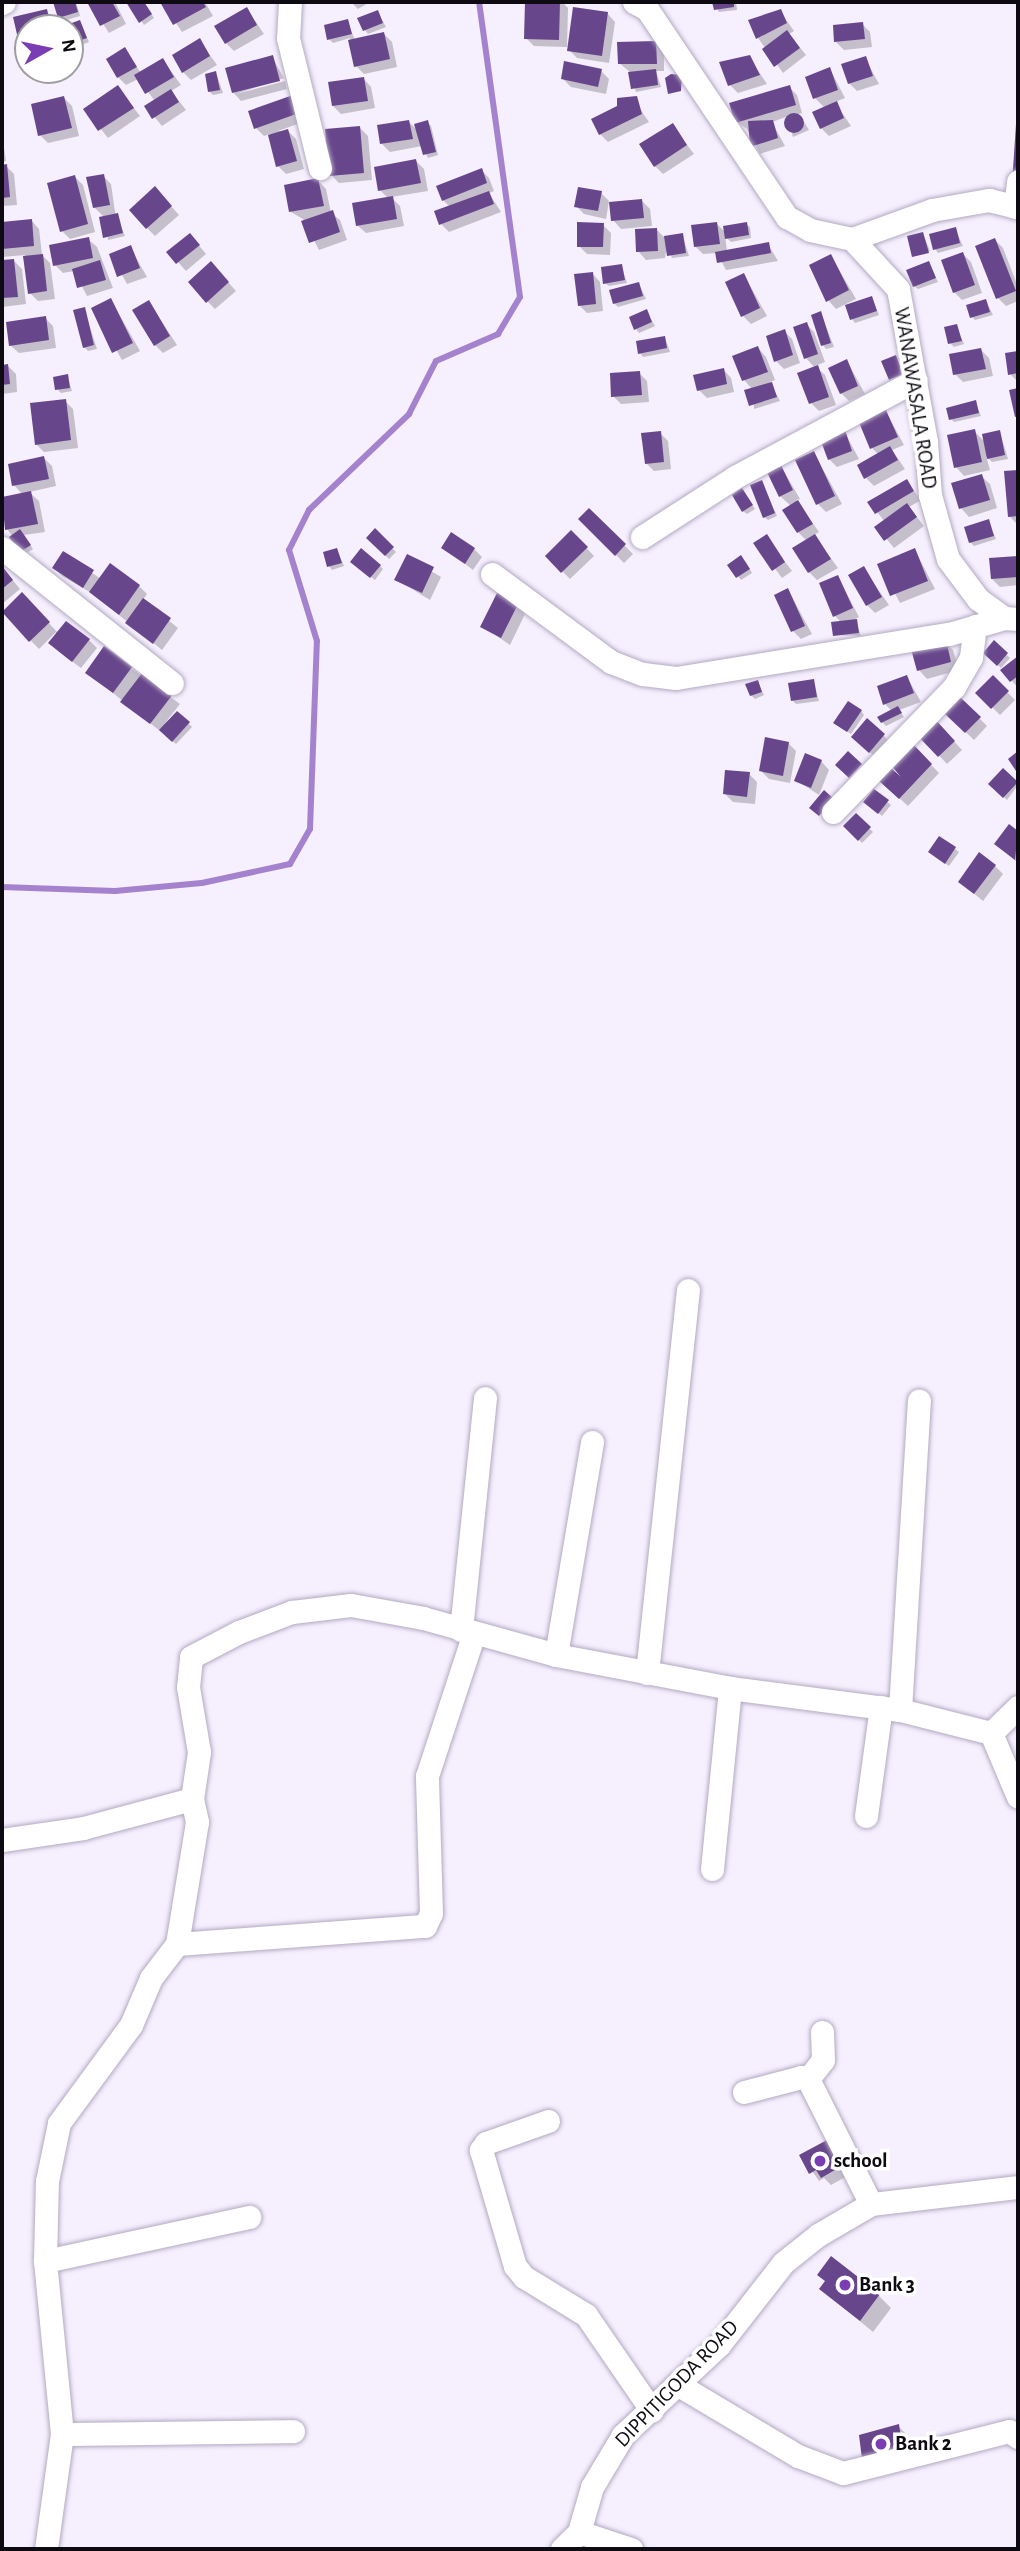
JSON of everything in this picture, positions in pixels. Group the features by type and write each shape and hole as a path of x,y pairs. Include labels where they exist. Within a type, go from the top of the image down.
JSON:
{"street":[{"path":"290,2 288,38 320,168"},
{"path":"634,2 647,9 787,217 810,230 852,239 932,209 989,200 1017,207 1018,181"},
{"name":"WANAWASALA ROAD","path":"852,239 898,289 916,380 930,495 948,559 978,599 1011,619"},
{"path":"642,537 735,477 916,380"},
{"path":"2,548 172,683"},
{"path":"492,573 611,662 643,674 676,678 949,634 1011,619"},
{"path":"833,812 954,687 971,657 975,626"},
{"path":"647,1673 688,1290"},
{"path":"177,1944 425,1926 431,1913 427,1776 468,1631 485,1398"},
{"path":"866,1816 890,1708 919,1401"},
{"path":"556,1655 592,1442"},
{"path":"46,2549 62,2434 45,2261 47,2181 59,2123 131,2025 151,1978 177,1944 197,1822 192,1799 199,1752 188,1687 191,1657 239,1632 292,1612 351,1605 468,1631 556,1655 730,1688 890,1708 991,1733"},
{"path":"712,1869 730,1688"},
{"path":"991,1733 1018,1707"},
{"path":"991,1733 1018,1797"},
{"path":"2,1840 83,1828 192,1799"},
{"path":"808,2080 823,2060 822,2032"},
{"path":"744,2092 801,2077 808,2080 872,2204"},
{"path":"548,2121 486,2143 481,2150 515,2266 524,2277 586,2315 652,2411"},
{"name":"DIPPITIGODA ROAD","path":"562,2549 579,2532 592,2487 613,2449 719,2346 783,2263 818,2235 872,2204 1018,2187"},
{"path":"45,2261 249,2217"},
{"path":"677,2384 798,2456 843,2473 1009,2431 1018,2437"},
{"path":"62,2434 293,2431"},
{"path":"579,2532 631,2549"}],"building":[{"path":"53,2 75,2 78,12 57,14"},
{"path":"87,2 112,2 120,16 100,26"},
{"path":"126,2 144,2 152,14 139,23"},
{"path":"160,2 203,2 206,7 173,25"},
{"path":"525,2 560,2 559,40 524,39"},
{"path":"712,2 734,2 734,7 714,10"},
{"path":"247,7 257,25 225,44 214,26"},
{"path":"573,7 608,12 602,56 567,51"},
{"path":"47,9 48,14 26,14"},
{"path":"781,9 787,23 756,39 748,20"},
{"path":"378,10 383,23 363,31 357,18"},
{"path":"348,19 352,34 327,40 324,25"},
{"path":"863,22 865,39 834,42 833,25"},
{"path":"787,30 800,48 774,67 762,49"},
{"path":"384,32 390,59 354,67 348,40"},
{"path":"200,38 210,56 182,73 172,55"},
{"path":"656,41 657,64 618,64 617,42"},
{"path":"125,47 137,67 117,78 106,59"},
{"path":"273,55 280,81 232,93 225,68"},
{"path":"750,55 760,75 728,86 719,62"},
{"path":"866,56 873,76 848,84 841,64"},
{"path":"163,58 174,77 145,94 134,75"},
{"path":"564,61 602,69 598,87 561,79"},
{"path":"830,67 838,90 813,99 805,77"},
{"path":"656,69 658,85 631,89 628,72"},
{"path":"216,71 220,90 208,92 205,74"},
{"path":"671,74 682,75 681,91 668,94 665,78"},
{"path":"364,77 368,101 332,106 328,82"},
{"path":"118,85 134,108 98,131 83,109"},
{"path":"790,85 796,105 735,123 729,103"},
{"path":"171,89 179,102 152,119 144,106"},
{"path":"293,95 299,113 254,129 248,111"},
{"path":"64,96 72,128 38,136 31,104"},
{"path":"637,96 642,114 599,135 591,119 617,106 617,98"},
{"path":"837,101 844,118 820,129 812,112"},
{"path":"794,113 801,116 804,123 801,130 794,133 787,130 784,123 787,116"},
{"path":"409,120 413,139 380,144 377,125"},
{"path":"428,120 436,152 423,155 414,124"},
{"path":"773,120 778,138 750,147 748,121"},
{"path":"673,123 687,145 654,167 639,144"},
{"path":"1018,124 1018,185 1012,184"},
{"path":"360,126 364,173 329,176 325,129"},
{"path":"288,129 297,161 276,167 268,135"},
{"path":"416,159 421,183 378,191 374,167"},
{"path":"7,164 10,197 2,198 2,165"},
{"path":"482,168 487,183 442,201 436,186"},
{"path":"104,174 110,205 93,208 86,177"},
{"path":"75,175 88,224 60,232 47,183"},
{"path":"318,178 324,206 289,212 284,185"},
{"path":"155,186 172,206 146,229 129,210"},
{"path":"578,187 602,191 598,211 574,207"},
{"path":"489,191 494,204 439,225 434,211"},
{"path":"393,196 397,219 356,226 352,203"},
{"path":"642,199 644,218 611,221 609,202"},
{"path":"333,210 340,232 309,243 301,221"},
{"path":"118,213 123,233 103,238 99,217"},
{"path":"32,219 34,246 2,249 2,222"},
{"path":"577,222 604,223 603,247 577,247"},
{"path":"717,222 720,244 694,247 691,225"},
{"path":"747,222 749,235 725,239 723,226"},
{"path":"956,227 960,243 933,250 929,234"},
{"path":"657,228 658,251 636,252 635,229"},
{"path":"923,232 929,253 912,257 907,236"},
{"path":"190,233 200,245 176,264 166,252"},
{"path":"683,233 686,253 667,256 664,236"},
{"path":"89,237 93,258 53,266 49,245"},
{"path":"995,238 1016,291 996,299 975,246"},
{"path":"769,242 771,253 717,263 715,252"},
{"path":"131,245 140,268 117,277 109,254"},
{"path":"963,252 975,285 953,293 941,260"},
{"path":"43,254 47,291 28,294 23,256"},
{"path":"831,254 849,290 826,302 809,265"},
{"path":"14,259 18,297 2,298 2,260"},
{"path":"100,260 106,280 77,288 72,269"},
{"path":"211,261 229,282 206,303 188,282"},
{"path":"929,261 936,278 913,287 906,270"},
{"path":"622,264 625,280 603,284 601,267"},
{"path":"593,272 596,304 578,306 574,274"},
{"path":"744,273 760,308 741,317 725,282"},
{"path":"639,282 643,296 613,304 609,290"},
{"path":"872,296 877,311 850,320 845,305"},
{"path":"111,298 133,343 112,353 91,308"},
{"path":"986,299 990,312 970,318 966,305"},
{"path":"149,300 170,336 154,346 132,310"},
{"path":"85,307 94,345 83,348 73,310"},
{"path":"647,309 652,322 634,330 629,317"},
{"path":"821,311 831,343 821,346 811,315"},
{"path":"46,316 49,340 9,346 6,322"},
{"path":"807,322 818,354 804,359 793,327"},
{"path":"957,324 962,341 948,344 944,327"},
{"path":"785,329 793,355 774,362 766,336"},
{"path":"665,336 667,348 638,354 636,341"},
{"path":"758,346 768,372 742,381 732,356"},
{"path":"981,348 986,369 953,375 949,354"},
{"path":"1018,351 1018,373 1008,375 1005,353"},
{"path":"896,355 903,374 889,380 881,361"},
{"path":"847,359 858,386 840,394 828,368"},
{"path":"8,364 10,384 2,385 2,365"},
{"path":"818,365 829,397 809,404 797,373"},
{"path":"724,368 727,384 697,391 693,375"},
{"path":"640,371 642,395 611,397 610,373"},
{"path":"68,374 70,388 55,390 53,377"},
{"path":"772,382 777,397 749,406 744,390"},
{"path":"1018,388 1018,416 1015,417 1009,390"},
{"path":"66,399 71,440 35,445 30,403"},
{"path":"976,400 979,413 949,420 946,408"},
{"path":"885,408 898,437 870,449 858,420"},
{"path":"844,427 852,451 828,460 819,436"},
{"path":"975,429 982,462 954,468 947,435"},
{"path":"1000,430 1005,455 987,459 982,434"},
{"path":"661,431 664,462 645,464 641,433"},
{"path":"890,446 898,460 864,479 857,465"},
{"path":"814,451 835,496 816,505 795,460"},
{"path":"44,456 49,479 12,486 8,464"},
{"path":"779,461 793,490 779,497 765,468"},
{"path":"1018,470 1018,516 1008,517 1004,471"},
{"path":"982,474 990,500 959,509 951,483"},
{"path":"907,479 914,491 875,514 867,502"},
{"path":"762,480 775,513 763,518 750,485"},
{"path":"742,488 753,505 742,512 732,495"},
{"path":"31,491 38,524 5,530 2,497"},
{"path":"798,500 813,524 797,533 782,510"},
{"path":"907,503 917,517 884,541 874,527"},
{"path":"589,508 626,544 615,556 578,519"},
{"path":"989,519 994,536 969,543 964,527"},
{"path":"375,528 394,547 385,556 366,538"},
{"path":"20,529 31,545 20,552 9,537"},
{"path":"571,530 588,547 561,573 545,556"},
{"path":"451,532 475,548 465,564 441,548"},
{"path":"767,534 785,562 772,571 753,543"},
{"path":"815,534 831,559 808,573 792,548"},
{"path":"337,548 342,563 327,567 323,552"},
{"path":"361,548 381,565 370,578 350,562"},
{"path":"915,548 928,581 890,596 877,564"},
{"path":"63,551 94,570 83,588 52,568"},
{"path":"407,554 434,567 422,593 394,580"},
{"path":"741,555 750,569 736,578 727,565"},
{"path":"1018,556 1018,577 991,579 989,558"},
{"path":"110,563 140,585 119,615 89,592"},
{"path":"2,566 13,580 2,589"},
{"path":"864,566 882,597 866,606 848,575"},
{"path":"838,575 853,608 833,617 819,583"},
{"path":"788,588 805,626 791,632 774,595"},
{"path":"22,592 50,622 29,642 2,612"},
{"path":"497,593 518,604 501,638 480,627"},
{"path":"143,598 171,618 153,644 125,623"},
{"path":"857,619 859,633 833,636 831,622"},
{"path":"66,621 90,639 72,662 48,643"},
{"path":"946,640 951,662 917,671 911,649"},
{"path":"994,640 1008,653 997,666 983,653"},
{"path":"104,646 132,667 113,693 85,673"},
{"path":"1018,656 1018,676 1010,682 1000,670"},
{"path":"143,672 173,694 150,724 120,702"},
{"path":"907,675 914,693 883,705 877,686"},
{"path":"993,675 1009,691 991,709 975,693"},
{"path":"814,679 817,697 791,701 788,683"},
{"path":"758,680 762,692 750,696 745,684"},
{"path":"960,697 981,717 965,733 945,714"},
{"path":"848,701 862,710 847,732 833,723"},
{"path":"898,706 902,713 881,723 877,717"},
{"path":"177,711 190,722 172,742 159,730"},
{"path":"867,718 885,734 869,753 851,737"},
{"path":"934,718 955,741 938,757 916,734"},
{"path":"765,737 789,742 783,776 759,771"},
{"path":"911,742 932,764 899,799 878,780 890,767 901,777 889,763"},
{"path":"848,751 862,764 849,778 835,765"},
{"path":"1018,751 1018,774 1008,759"},
{"path":"805,753 822,760 811,788 794,781"},
{"path":"1003,768 1018,782 1003,798 988,784"},
{"path":"725,770 750,772 747,797 723,794"},
{"path":"874,789 889,800 878,814 863,802"},
{"path":"824,790 834,799 819,816 809,808"},
{"path":"856,813 871,827 858,841 843,826"},
{"path":"1009,824 1018,831 1015,860 994,844"},
{"path":"939,836 956,847 945,864 928,852"},
{"path":"979,852 996,865 974,894 958,882"},
{"name":"school","path":"827,2140 842,2166 821,2178 816,2170 809,2174 799,2155"},
{"name":"Bank 3","path":"831,2256 880,2294 860,2321 819,2289 825,2281 817,2275"},
{"name":"Bank 2","path":"899,2424 903,2453 862,2459 859,2435"}],"waterway":[{"path":"2,887 115,891 202,883 290,864 310,829 317,641 289,550 309,510 409,414 436,361 498,334 520,297 479,2"}],"place":[{"name":"school","path":"820,2161"},
{"name":"Bank 3","path":"845,2285"},
{"name":"Bank 2","path":"881,2444"}]}
